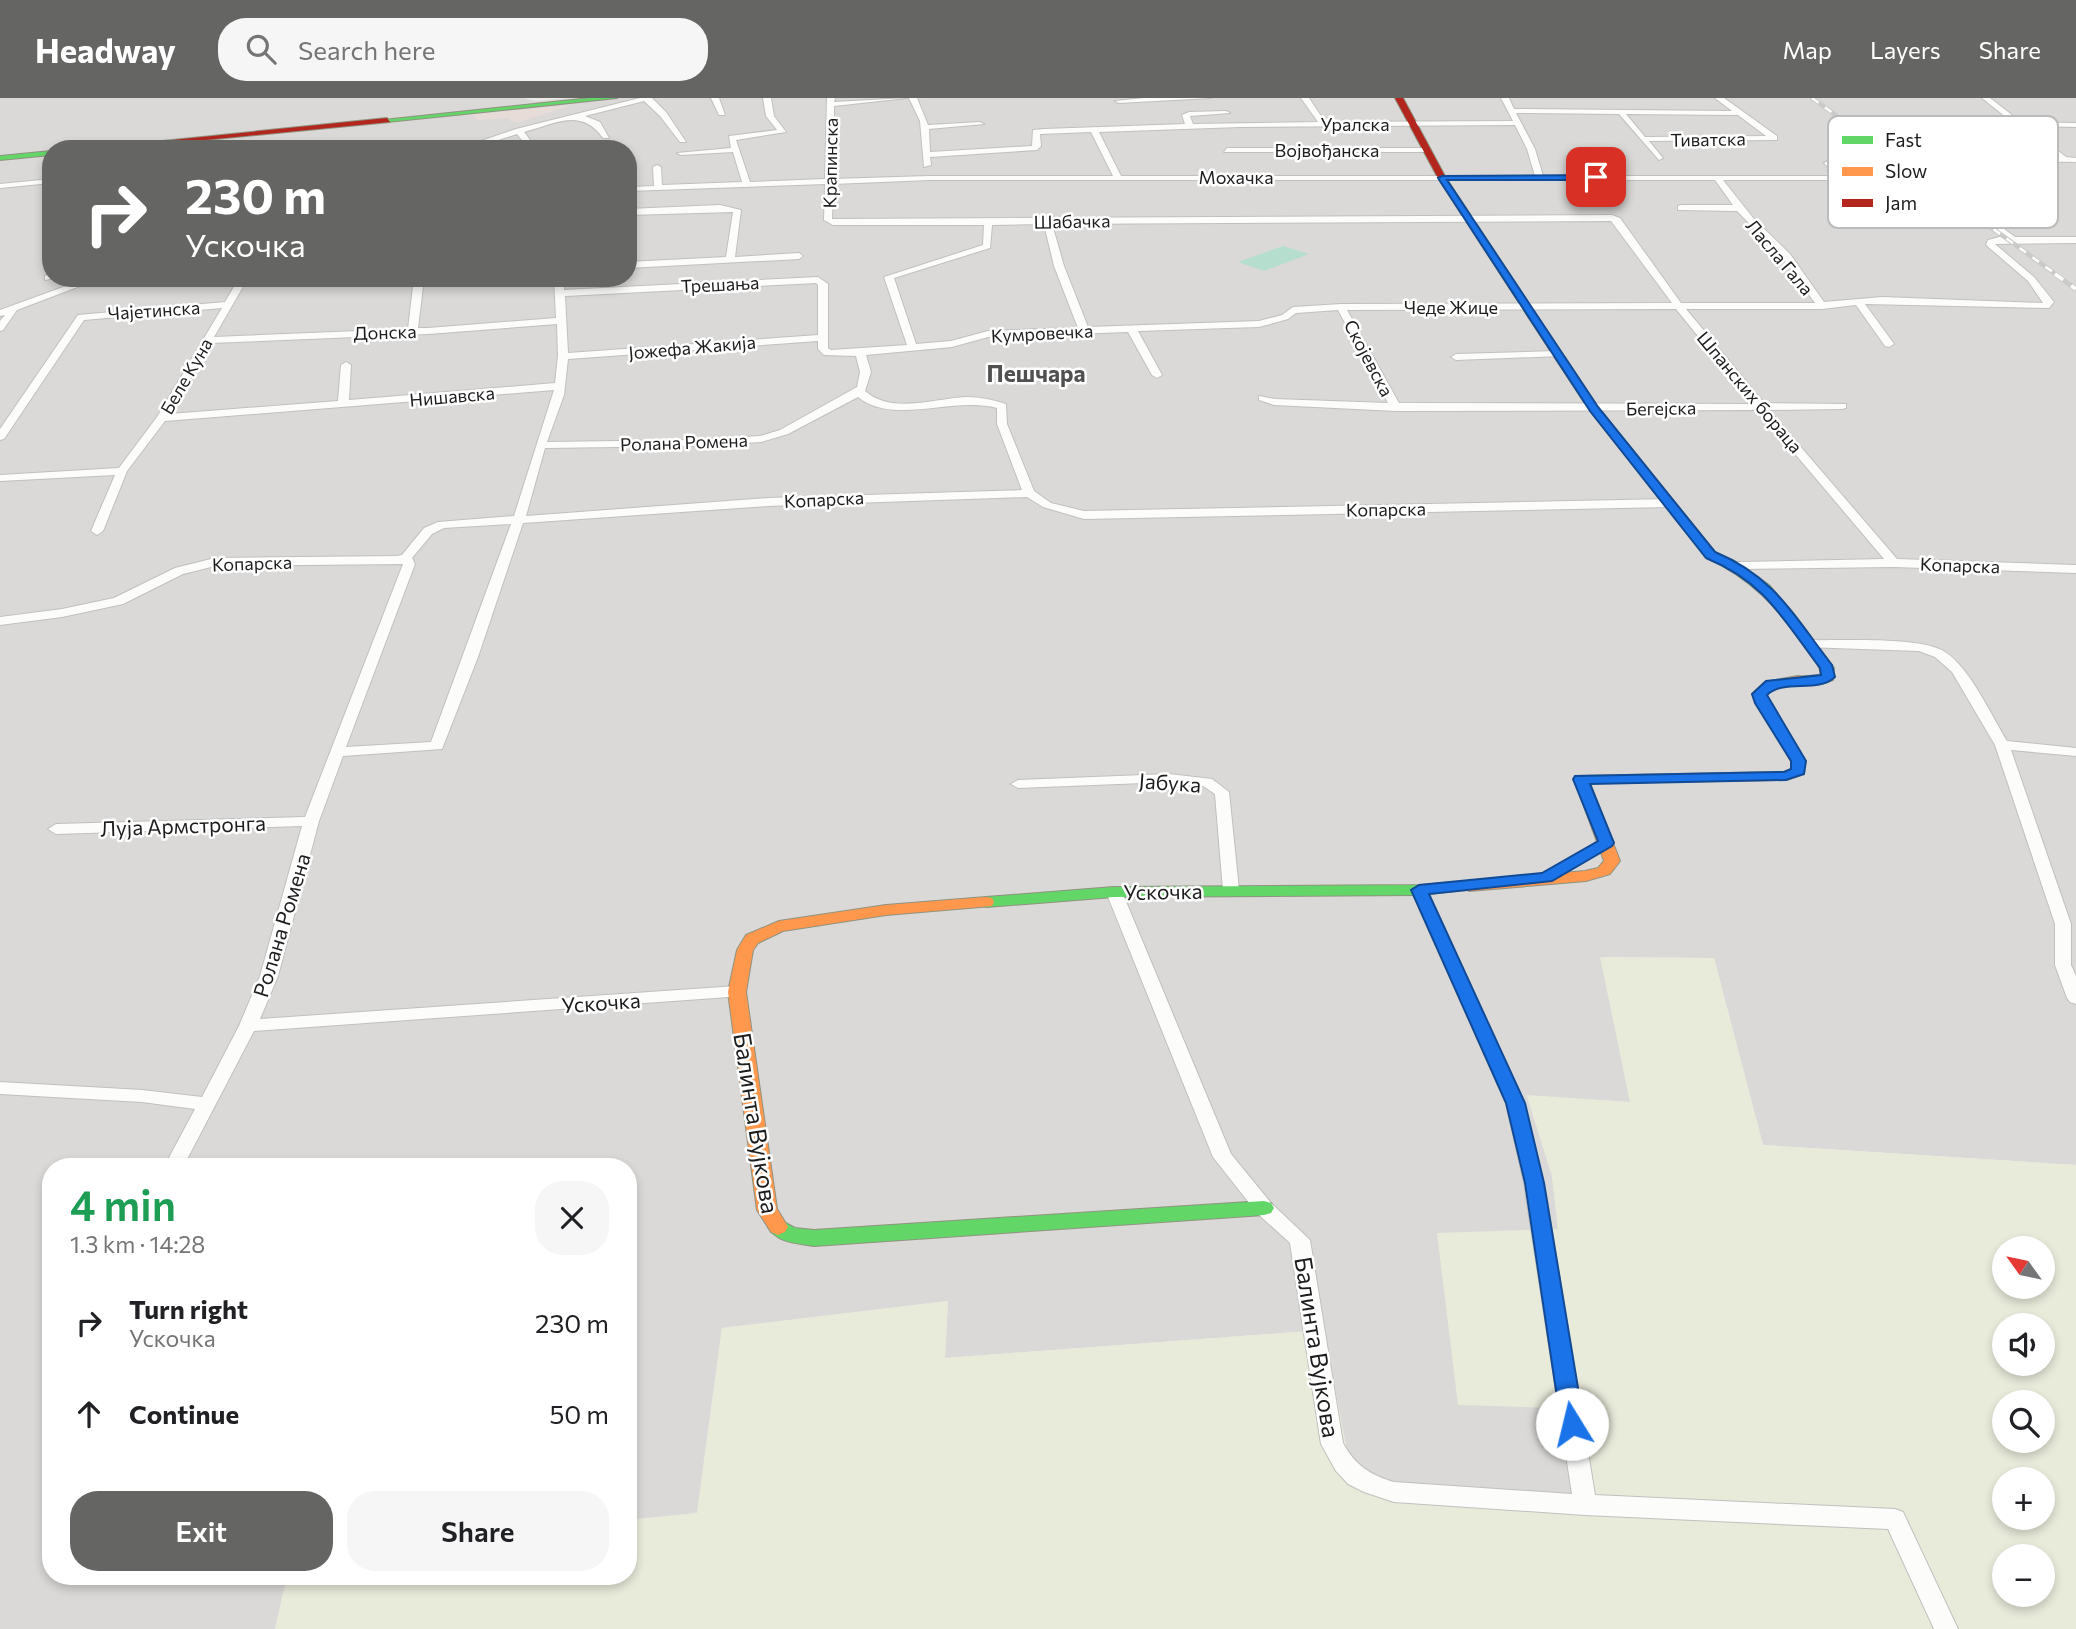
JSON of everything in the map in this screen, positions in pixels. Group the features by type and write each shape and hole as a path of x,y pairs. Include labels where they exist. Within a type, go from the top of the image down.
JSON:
{"street":[{"path":"715,98 722,113"},
{"path":"746,183 732,138 782,132 771,116 767,98"},
{"path":"831,101 903,98"},
{"path":"913,98 922,110 929,178"},
{"path":"1119,102 1207,98"},
{"path":"1305,98 1323,124"},
{"path":"1399,98 1466,217 1594,409 1711,555 1738,566 1766,587 1827,668 1828,677 1821,680 1770,684 1759,694 1798,761 1799,771 1786,776 1581,779 1606,843 1546,877"},
{"path":"1505,98 1531,149 1539,177"},
{"path":"1719,98 1740,113"},
{"path":"1986,98 2010,116"},
{"path":"177,140 518,102 606,99"},
{"path":"490,140 647,99 663,114 683,140"},
{"name":"Крапинска","path":"831,101 828,220 836,223"},
{"path":"1619,110 1659,158"},
{"path":"1511,111 1740,113"},
{"path":"925,127 977,124 969,112"},
{"path":"1190,127 1186,115 1226,113"},
{"name":"Тиватска","path":"1642,139 1774,138 1740,113"},
{"path":"1130,116 1137,127"},
{"path":"580,117 597,124 606,136"},
{"name":"Уралска","path":"926,155 1034,148 1037,146 1036,132 1137,127 1519,123"},
{"path":"2058,125 2076,125"},
{"path":"1220,127 1230,163"},
{"path":"1094,130 1118,178"},
{"path":"519,131 526,140"},
{"path":"681,153 734,150"},
{"name":"Војвођанска","path":"1230,163 1427,150"},
{"path":"0,158 42,154"},
{"path":"2058,155 2063,159"},
{"path":"2058,159 2076,160"},
{"name":"Мохачка","path":"637,188 830,180 1118,178 1230,163 1442,178 1828,179"},
{"path":"657,167 658,187"},
{"name":"Ласла Гала","path":"1717,178 1738,208 1763,237 1774,244 1822,306"},
{"path":"0,186 42,182"},
{"path":"637,212 720,208 737,210 730,260"},
{"name":"Ласла Гала","path":"1682,208 1738,208"},
{"path":"1307,209 1308,219"},
{"name":"Шабачка","path":"836,223 1047,221 1140,216 1308,219 1612,218"},
{"name":"Шпанских бораца","path":"1612,218 1617,220 1679,307 1883,548 1893,564"},
{"path":"1047,221 1059,266 1084,330"},
{"path":"912,346 889,277 987,246 988,222"},
{"path":"1997,228 2014,240 2076,240"},
{"name":"Чеде Жице","path":"1132,330 1259,324 1284,317 1293,310 1342,307 1822,306 1858,301 2046,306 2049,302 2031,279 1990,245 1995,240 2014,240"},
{"path":"637,265 800,257"},
{"name":"Трешања","path":"560,293 818,280 823,284 821,338"},
{"path":"0,313 72,287"},
{"name":"Беле Куна","path":"97,531 122,471 162,418 238,287"},
{"path":"413,330 418,287"},
{"path":"338,752 437,746 519,518 540,444 561,386 563,356 560,287"},
{"path":"1858,301 1889,344"},
{"name":"Чајетинска","path":"0,437 81,317 227,305"},
{"name":"Скојевска","path":"1342,307 1396,408"},
{"path":"0,328 14,308"},
{"name":"Донска","path":"208,340 561,321"},
{"path":"1132,330 1157,375"},
{"name":"Кумровечка","path":"821,338 822,349 828,353 860,353 952,344 988,334 1132,330"},
{"name":"Јожефа Жакија","path":"563,356 821,338"},
{"path":"860,353 866,369 866,378 859,391 869,400 888,405 975,401 1002,406 1002,424 1029,493"},
{"path":"1456,357 1557,354"},
{"path":"343,405 346,365"},
{"name":"Нишавска","path":"162,418 561,386"},
{"name":"Ролана Ромена","path":"540,444 704,443 761,439 793,428 859,391"},
{"name":"Бегејска","path":"1263,398 1274,402 1396,408 1842,406"},
{"path":"0,478 122,471"},
{"name":"Копарска","path":"0,621 62,613 118,601 179,571 215,562 365,561 406,558 428,531 442,525 519,518 768,502 1029,493 1047,505 1084,515 1669,503"},
{"name":"Ролана Ромена","path":"179,1158 248,1026 269,976 312,821 409,564 406,558"},
{"name":"Копарска","path":"1756,580 1802,564"},
{"name":"Копарска","path":"1738,566 1893,564 2076,569"},
{"path":"1810,644 1909,645 1934,651 1950,661 1957,670 2002,745 2063,924 2063,965 2076,998"},
{"path":"2002,745 2076,752"},
{"name":"Јабука","path":"1018,784 1169,778 1207,782 1222,792 1231,890"},
{"name":"Луја Армстронга","path":"55,829 312,821"},
{"name":"Ускочка","path":"248,1026 737,992 745,950 751,939 779,926 886,910 1114,892 1419,890 1546,877 1586,876 1604,871 1612,861 1606,843"},
{"path":"1419,890 1516,1103 1534,1183 1585,1504"},
{"path":"1114,892 1223,1157 1264,1208"},
{"name":"Балинта Вујкова","path":"737,992 766,1210 774,1226 791,1236 814,1238 1264,1208 1300,1240 1332,1444 1343,1467 1366,1484 1394,1492 1895,1519 1946,1629"},
{"path":"0,1088 142,1096 208,1104"}],"shaded area":[{"path":"0,98 523,98 535,101 572,98 2076,98 2076,1165 1763,1145 1714,958 1601,957 1630,1102 1527,1096 1552,1176 1558,1230 1437,1234 1562,1408 1585,1505 1354,1488 1324,1330 945,1358 948,1301 722,1328 697,1513 637,1519 637,1158 42,1158 42,1585 285,1585 275,1629 0,1629"},
{"path":"573,105 519,122 510,121 509,118 477,120 474,116 467,115"}],"green space":[{"path":"1283,246 1309,254 1264,271 1238,262"},
{"path":"1600,957 1714,958 1763,1145 2076,1165 2076,1629 275,1629 285,1585 637,1585 637,1519 697,1513 722,1328 948,1301 945,1358 1324,1330 1354,1488 1585,1504 1562,1408 1458,1405 1437,1233 1558,1229 1552,1176 1527,1095 1630,1102"}],"railway":[{"path":"1812,98 1837,116"},
{"path":"1992,228 2057,275"},
{"path":"2055,274 2076,289"}],"traffic: fast":[{"path":"387,120 613,98"},
{"path":"0,158 42,154"},
{"path":"1560,358 1594,409 1711,555 1732,565 1764,588 1790,617 1827,668 1828,677 1821,680 1798,680"},
{"path":"986,902 1114,892 1419,890 1469,886"},
{"path":"778,1227 791,1235 814,1238 1264,1208"}],"traffic: slow":[{"path":"1469,886 1586,876 1604,871 1612,861 1581,779 1786,776 1799,771 1798,761 1759,694 1770,685 1798,680"},
{"path":"778,1227 767,1210 737,992 745,950 752,939 779,926 886,910 986,902"}],"traffic: jam":[{"path":"1399,98 1442,178 1560,358"},
{"path":"181,140 387,120"}],"district":[{"name":"Пешчара","path":"1036,373"}],"route":[{"path":"1572,1424 1534,1183 1516,1103 1419,890 1546,877 1606,843 1581,779 1786,776 1799,771 1798,761 1759,694 1770,684 1821,680 1828,677 1827,668 1766,587 1738,566 1711,555 1594,409 1442,178 1596,177"}]}
